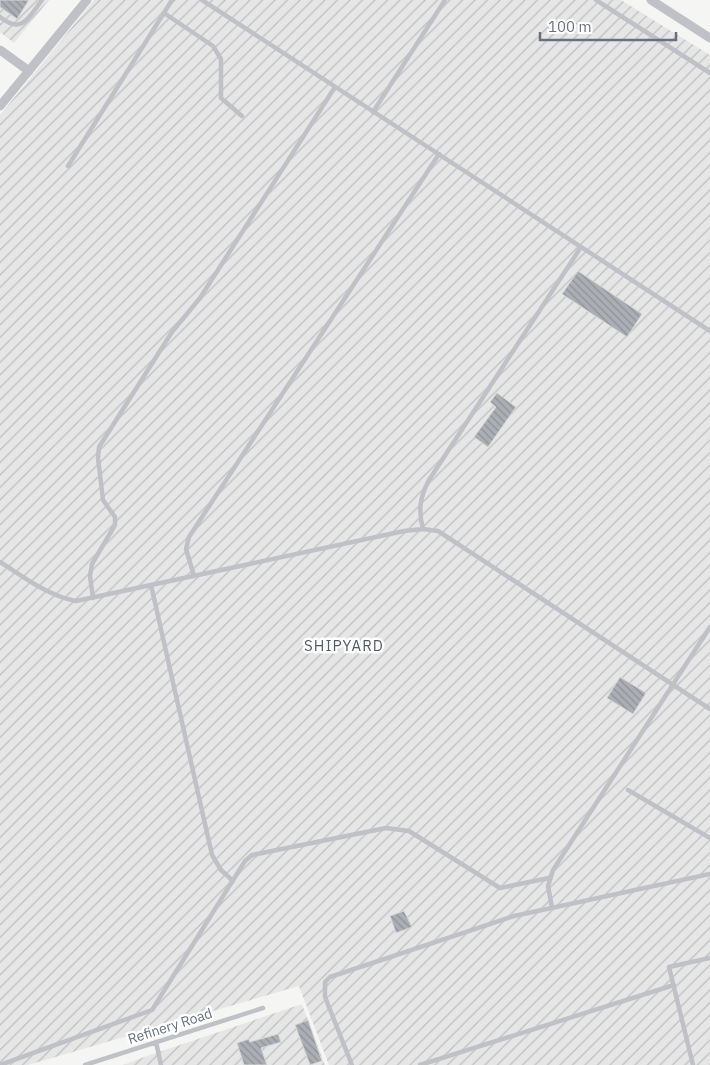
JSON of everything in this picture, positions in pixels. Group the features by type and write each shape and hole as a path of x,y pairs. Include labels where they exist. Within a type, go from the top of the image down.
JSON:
{"street":[{"path":"0,106 87,0"},
{"path":"651,0 710,38"},
{"path":"0,50 29,71"}],"lane":[{"path":"0,17 9,24 18,26 24,23 42,0"},
{"path":"68,166 172,0"},
{"path":"202,0 710,330"},
{"path":"373,112 445,0"},
{"path":"596,0 710,72"},
{"path":"164,13 213,46 221,59 221,98 242,116"},
{"path":"93,598 90,576 92,564 115,525 115,517 103,500 98,458 99,447 172,332 200,298 335,87"},
{"path":"194,576 186,549 189,537 439,154"},
{"path":"423,529 419,515 421,496 429,480 581,247"},
{"path":"0,562 62,599 76,601 423,529 438,531 710,709"},
{"path":"151,585 212,855 220,870 233,881"},
{"path":"552,908 548,886 549,878 710,627"},
{"path":"628,790 710,838"},
{"path":"0,1065 152,1010 233,881 252,855 391,828 409,831 500,888 549,878"},
{"path":"351,1065 324,991 326,982 330,977 514,916 710,874"},
{"path":"693,1065 670,967 710,958"},
{"path":"420,1065 674,985"},
{"name":"Refinery Road","path":"85,1065 262,1008"},
{"path":"156,1042 161,1065"}],"shaded area":[{"path":"0,0 49,0 14,43 0,32"},
{"path":"94,0 621,0 710,55 710,1065 329,1065 299,986 28,1065 0,1065 0,115"},
{"path":"302,1004 325,1065 123,1065 144,1057"}],"building":[{"path":"0,0 29,0 17,19 0,7"},
{"path":"578,271 642,314 627,337 562,294"},
{"path":"497,393 516,407 488,447 474,437 496,407 490,402"},
{"path":"620,677 646,693 633,714 607,698"},
{"path":"404,911 412,927 396,933 390,916"},
{"path":"308,1020 322,1061 310,1065 295,1025"},
{"path":"278,1034 281,1042 261,1048 267,1065 244,1065 237,1043 249,1039 250,1042"}],"district":[{"name":"SHIPYARD","path":"344,645"}]}
